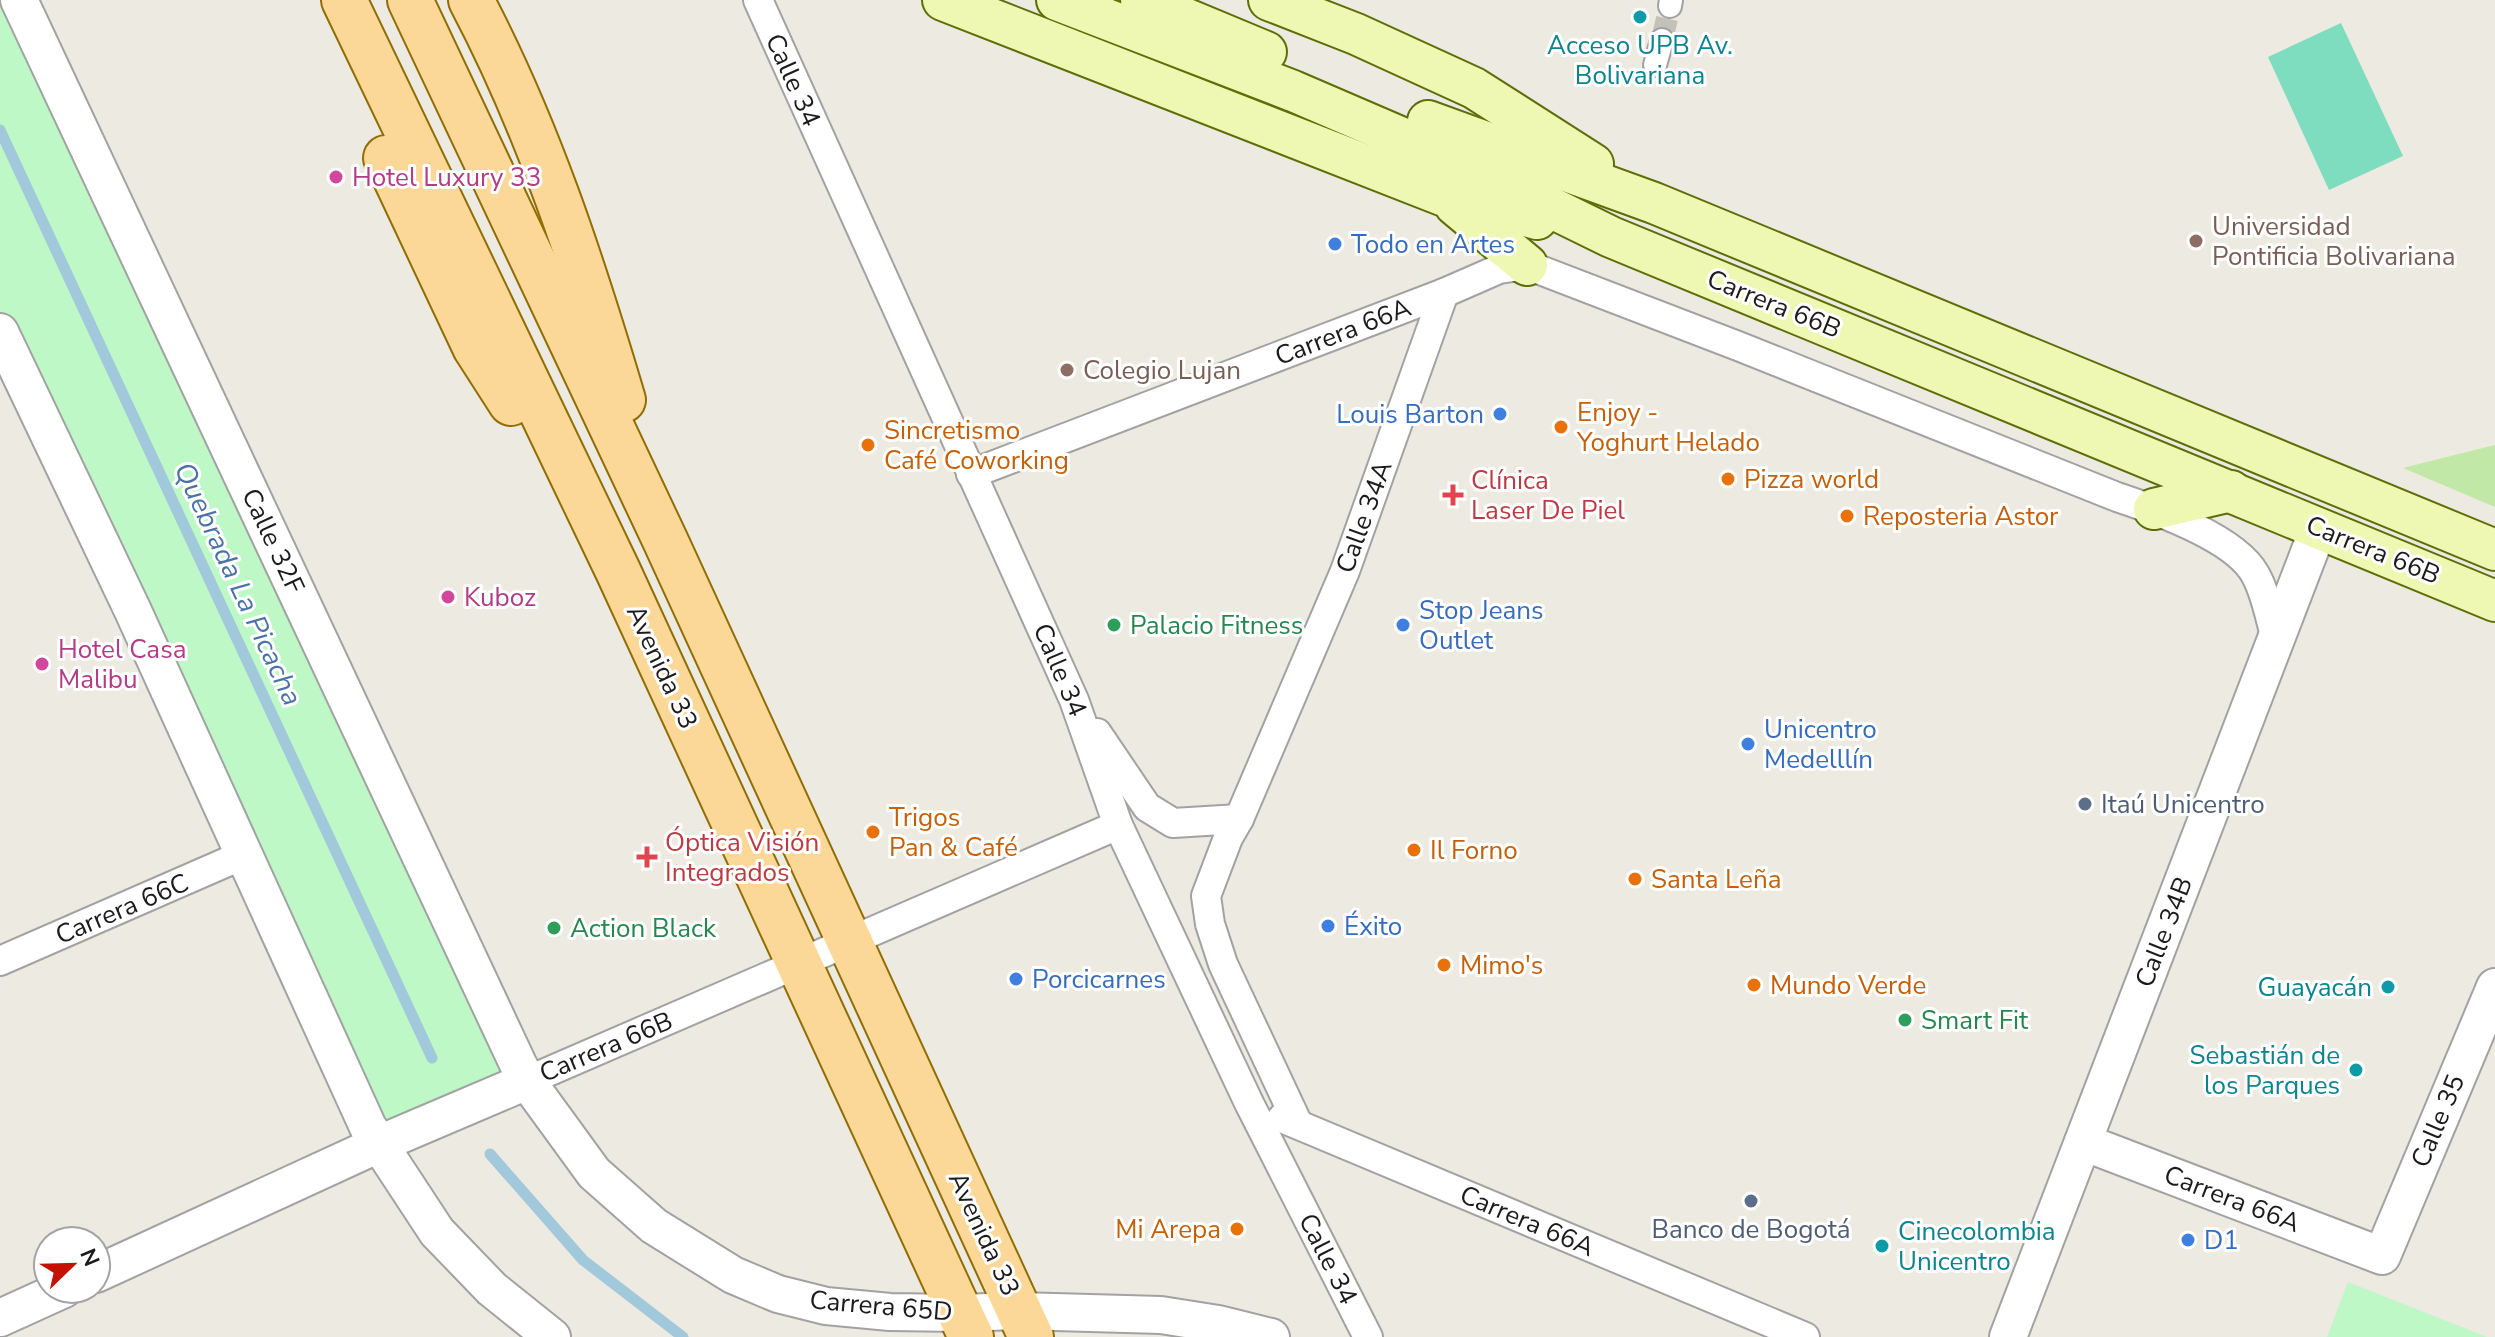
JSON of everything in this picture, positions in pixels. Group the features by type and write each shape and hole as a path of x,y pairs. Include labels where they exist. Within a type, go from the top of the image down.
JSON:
{"main road":[{"path":"312,0 475,347 618,571"},
{"name":"Avenida 33","path":"344,0 618,571 965,1325"},
{"name":"Avenida 33","path":"410,0 665,540 1025,1324"},
{"path":"471,0 518,95 560,202 665,540"},
{"path":"943,0 1442,195 1611,237"},
{"name":"Carrera 66B","path":"1057,0 1461,134 1654,203 2495,550"},
{"name":"Carrera 66B","path":"1141,0 1611,237 2495,601"},
{"path":"1269,0 1356,34 1474,88 1654,203"},
{"path":"1442,195 1527,265"},
{"path":"2154,509 2231,491"}],"street":[{"name":"Calle 32F","path":"19,0 514,1087"},
{"name":"Calle 34","path":"758,0 1074,700 1118,825 1249,1103 1368,1337"},
{"path":"1655,65 1662,40"},
{"name":"Carrera 66B","path":"1527,265 2154,509 2207,535 2243,558 2256,575 2276,639"},
{"path":"1444,293 1499,269 1527,265"},
{"name":"Carrera 66A","path":"971,474 1444,293"},
{"name":"Calle 34A","path":"1298,1124 1223,964 1210,924 1206,896 1228,838 1239,819 1345,571 1444,293"},
{"path":"0,332 133,611 368,1127 392,1139 437,1232 492,1289 552,1337"},
{"name":"Calle 34B","path":"2008,1337 2319,527"},
{"path":"1074,700 1147,807 1173,823 1239,819"},
{"name":"Carrera 66B","path":"112,1267 392,1139 1118,825"},
{"name":"Carrera 66C","path":"0,961 243,855"},
{"name":"Calle 35","path":"2382,1256 2495,987"},
{"name":"Carrera 65D","path":"514,1087 594,1173 654,1226 733,1275 778,1294 826,1306 890,1312 965,1325 1161,1315 1271,1337"},
{"name":"Carrera 66A","path":"1249,1103 1805,1337"},
{"name":"Carrera 66A","path":"2083,1142 2382,1256"},
{"path":"0,1318 32,1304"}],"green space":[{"path":"0,0 19,0 518,1064 386,1142 0,332"},
{"path":"2341,23 2403,156 2329,190 2268,57"},
{"path":"2495,445 2495,507 2403,468"},
{"path":"2348,1282 2487,1337 2327,1337"}],"waterway":[{"name":"Quebrada La Picacha","path":"0,130 432,1058"},
{"name":"Quebrada La Picacha","path":"490,1154 583,1260 683,1337"}],"tunnel":[{"path":"1662,40 1670,6"}],"place":[{"name":"Acceso UPB Av. Bolivariana","path":"1640,17"},
{"name":"Hotel Luxury 33","path":"336,177"},
{"name":"Universidad Pontificia Bolivariana","path":"2196,241"},
{"name":"Todo en Artes","path":"1335,244"},
{"name":"Colegio Lujan","path":"1067,370"},
{"name":"Louis Barton","path":"1500,414"},
{"name":"Enjoy - Yoghurt Helado","path":"1561,427"},
{"name":"Sincretismo Café Coworking","path":"868,445"},
{"name":"Pizza world","path":"1728,479"},
{"name":"Clínica Laser De Piel","path":"1453,495"},
{"name":"Reposteria Astor","path":"1847,516"},
{"name":"Kuboz","path":"448,597"},
{"name":"Palacio Fitness","path":"1114,625"},
{"name":"Stop Jeans Outlet","path":"1403,625"},
{"name":"Hotel Casa Malibu","path":"42,664"},
{"name":"Unicentro Medelllín","path":"1748,744"},
{"name":"Itaú Unicentro","path":"2085,804"},
{"name":"Trigos Pan & Café","path":"873,832"},
{"name":"Il Forno","path":"1414,850"},
{"name":"Óptica Visión Integrados","path":"647,857"},
{"name":"Santa Leña","path":"1635,879"},
{"name":"Éxito","path":"1328,926"},
{"name":"Action Black","path":"554,928"},
{"name":"Mimo's","path":"1444,965"},
{"name":"Porcicarnes","path":"1016,979"},
{"name":"Mundo Verde","path":"1754,985"},
{"name":"Guayacán","path":"2388,987"},
{"name":"Smart Fit","path":"1905,1020"},
{"name":"Sebastián de los Parques","path":"2356,1070"},
{"name":"Banco de Bogotá","path":"1751,1201"},
{"name":"Mi Arepa","path":"1237,1229"},
{"name":"D1","path":"2188,1240"},
{"name":"Cinecolombia Unicentro","path":"1882,1246"}]}
